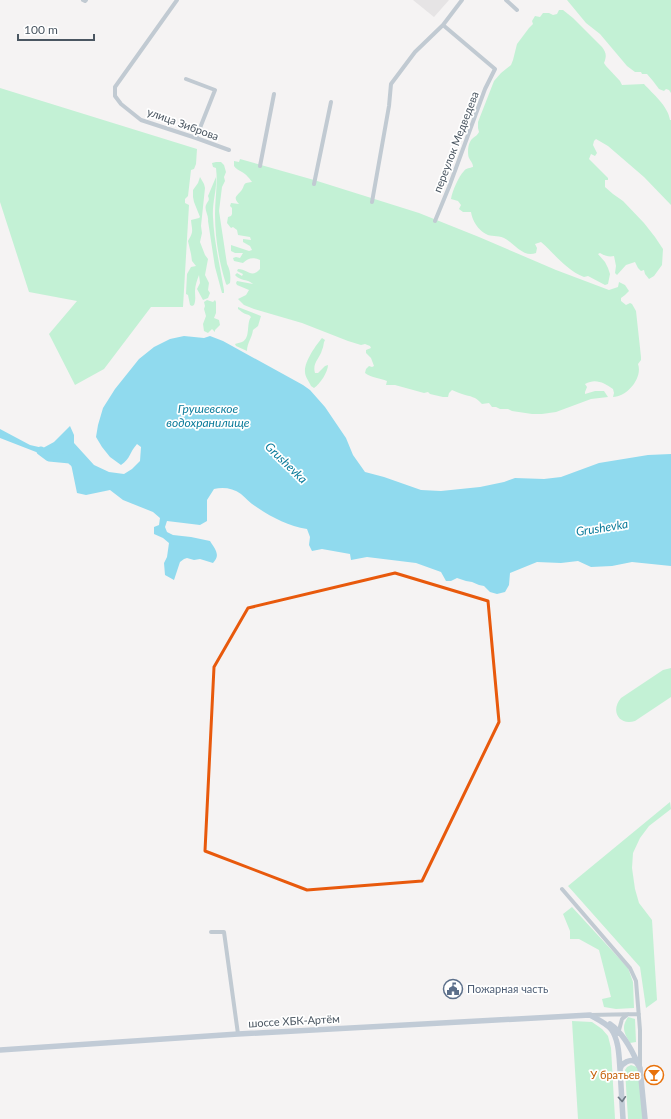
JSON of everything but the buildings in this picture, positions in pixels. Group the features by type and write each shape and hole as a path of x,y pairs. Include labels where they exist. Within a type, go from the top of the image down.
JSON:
{"main road":[{"name":"шоссе ХБК-Артём","path":"0,1050 238,1034 590,1015"},
{"path":"590,1015 610,1028 632,1051 640,1068 645,1119"},
{"path":"617,1034 623,1119"},
{"path":"620,1069 621,1065 627,1061 636,1062 640,1068"}],"street":[{"name":"улица Зиброва","path":"177,0 114,88 115,96 121,104 141,120 229,150"},
{"path":"372,202 392,84 415,52 443,25 462,0"},
{"path":"506,0 517,10"},
{"name":"переулок Медведева","path":"435,221 449,188 485,89 495,69 443,25"},
{"path":"186,79 215,90 196,138"},
{"path":"260,166 274,94"},
{"path":"314,184 331,102"},
{"path":"562,889 630,968 636,981 639,1014 640,1068"},
{"path":"211,932 224,932 238,1034"},
{"path":"617,1034 622,1019 628,1014"},
{"path":"590,1015 639,1014"}],"highlighted area":[{"path":"395,573 488,601 499,722 422,881 307,890 205,851 214,667 248,608"}],"shaded area":[{"path":"413,0 449,0 434,17"}],"green space":[{"path":"567,0 671,0 671,93 666,89 664,91 659,89 647,74 635,72 627,66 600,34 586,23"},
{"path":"559,10 563,10 573,18 602,47 606,54 604,63 622,85 644,84 663,105 671,120 671,205 644,177 608,146 596,139 593,145 597,153 595,156 591,154 589,159 608,178 608,180 605,180 605,187 623,201 644,223 663,249 662,265 654,276 649,279 644,270 641,271 635,262 626,265 617,275 615,273 616,266 614,256 607,256 600,253 598,254 605,262 610,274 608,284 605,285 588,276 584,277 566,266 541,242 535,244 537,248 536,253 531,254 523,252 504,238 486,234 480,230 471,212 463,212 459,209 461,205 458,201 451,199 454,188 462,173 466,169 473,167 468,156 469,145 472,139 479,132 478,122 494,81 511,65 517,44 533,24 532,21 535,16 540,17 543,13 553,15 557,14"},
{"path":"0,88 197,149 196,164 194,169 191,170 188,196 185,199 185,203 189,205 183,307 151,307 104,369 75,385 49,334 77,301 29,292 0,202"},
{"path":"240,159 314,180 419,213 556,270 609,290 618,287 619,282 625,285 629,291 621,298 621,301 626,305 630,303 632,304 636,311 641,360 638,364 639,369 636,381 624,394 613,397 613,389 610,387 596,381 589,382 585,384 587,387 585,394 595,391 604,391 608,397 591,399 556,412 542,414 532,414 492,407 489,403 482,404 475,398 452,390 448,397 443,397 430,394 428,392 424,393 395,385 386,385 387,381 365,373 369,366 374,366 371,358 366,353 366,350 371,348 370,346 348,341 302,323 254,309 244,305 238,299 246,295 249,290 237,285 237,281 253,284 235,275 237,273 242,276 243,274 237,271 238,269 254,273 260,269 260,260 251,258 243,263 234,261 233,258 240,258 243,253 235,253 231,251 231,245 249,251 252,250 250,246 243,242 243,239 251,240 250,237 238,235 237,230 233,227 231,228 227,223 228,217 232,214 232,208 230,206 231,203 239,204 236,200 237,196 245,184 252,182 245,174 234,166 234,161 239,162"},
{"path":"221,162 224,165 226,172 224,177 225,181 222,187 219,211 227,264 230,271 230,283 227,285 219,259 216,232 215,214 217,174 216,168 213,167 212,163"},
{"path":"200,177 205,188 200,242 208,259 205,275 209,283 208,290 210,293 208,298 203,300 197,289 200,283 199,275 195,287 195,303 192,306 190,305 188,295 186,294 187,274 191,267 196,266 192,261 188,241 192,233 191,220 200,217 194,202 193,190"},
{"path":"216,177 213,212 216,245 224,293 222,293 215,267 206,209 206,205 209,200 208,196"},
{"path":"207,300 213,302 215,300 216,313 214,318 219,320 220,325 215,332 212,329 208,333 204,331 203,324 206,316 204,302"},
{"path":"238,307 261,316 258,326 253,330 247,351 236,346 235,344 245,340 251,317 238,309"},
{"path":"322,338 325,340 321,353 315,363 315,373 318,373 328,365 328,368 319,384 314,388 311,386 306,377 305,368 311,354"},
{"path":"671,668 671,697 635,721 625,721 618,716 616,708 621,698 663,670"},
{"path":"670,802 671,809 649,826 640,838 633,853 632,868 635,889 639,903 652,920 657,1000 646,1008 640,967 568,886"},
{"path":"572,907 628,968 633,982 634,1008 616,1009 604,1007 602,999 611,997 599,950 579,939 570,939 570,931 563,914"},
{"path":"628,1017 635,1019 636,1042 630,1043 624,1030"},
{"path":"572,1021 592,1022 602,1029 608,1036 611,1048 615,1119 578,1119"},
{"path":"631,1065 639,1069 643,1119 628,1119 625,1070"}],"water":[{"name":"Грушевское водохранилище","path":"184,336 204,338 210,336 223,341 303,385 310,390 325,407 346,438 353,455 365,472 421,490 441,491 480,487 515,478 544,479 561,477 599,463 648,455 671,454 671,566 632,562 612,566 591,567 578,561 561,563 537,562 510,573 509,585 505,592 497,594 490,592 484,586 457,578 451,581 446,581 441,572 416,563 367,557 351,560 350,554 322,549 312,551 309,545 310,537 307,529 293,526 267,514 253,505 238,492 228,488 221,488 214,489 207,500 207,521 200,525 167,521 165,527 167,532 173,535 210,541 217,555 213,563 200,559 184,559 180,562 174,580 165,575 164,563 167,557 169,543 163,538 154,534 154,527 159,525 160,518 153,512 123,500 110,490 86,495 77,493 70,459 49,457 0,438 0,429 30,445 43,448 54,442 70,426 74,435 74,443 94,465 109,472 124,474 140,461 141,447 137,444 127,460 121,465 110,457 96,437 103,408 115,389 139,359 154,347 170,339"}],"waterway":[{"name":"Grushevka","path":"41,451 49,457 70,459 76,464"}],"place":[{"name":"Пожарная часть","path":"453,989"},
{"name":"У братьев","path":"654,1075"}]}
